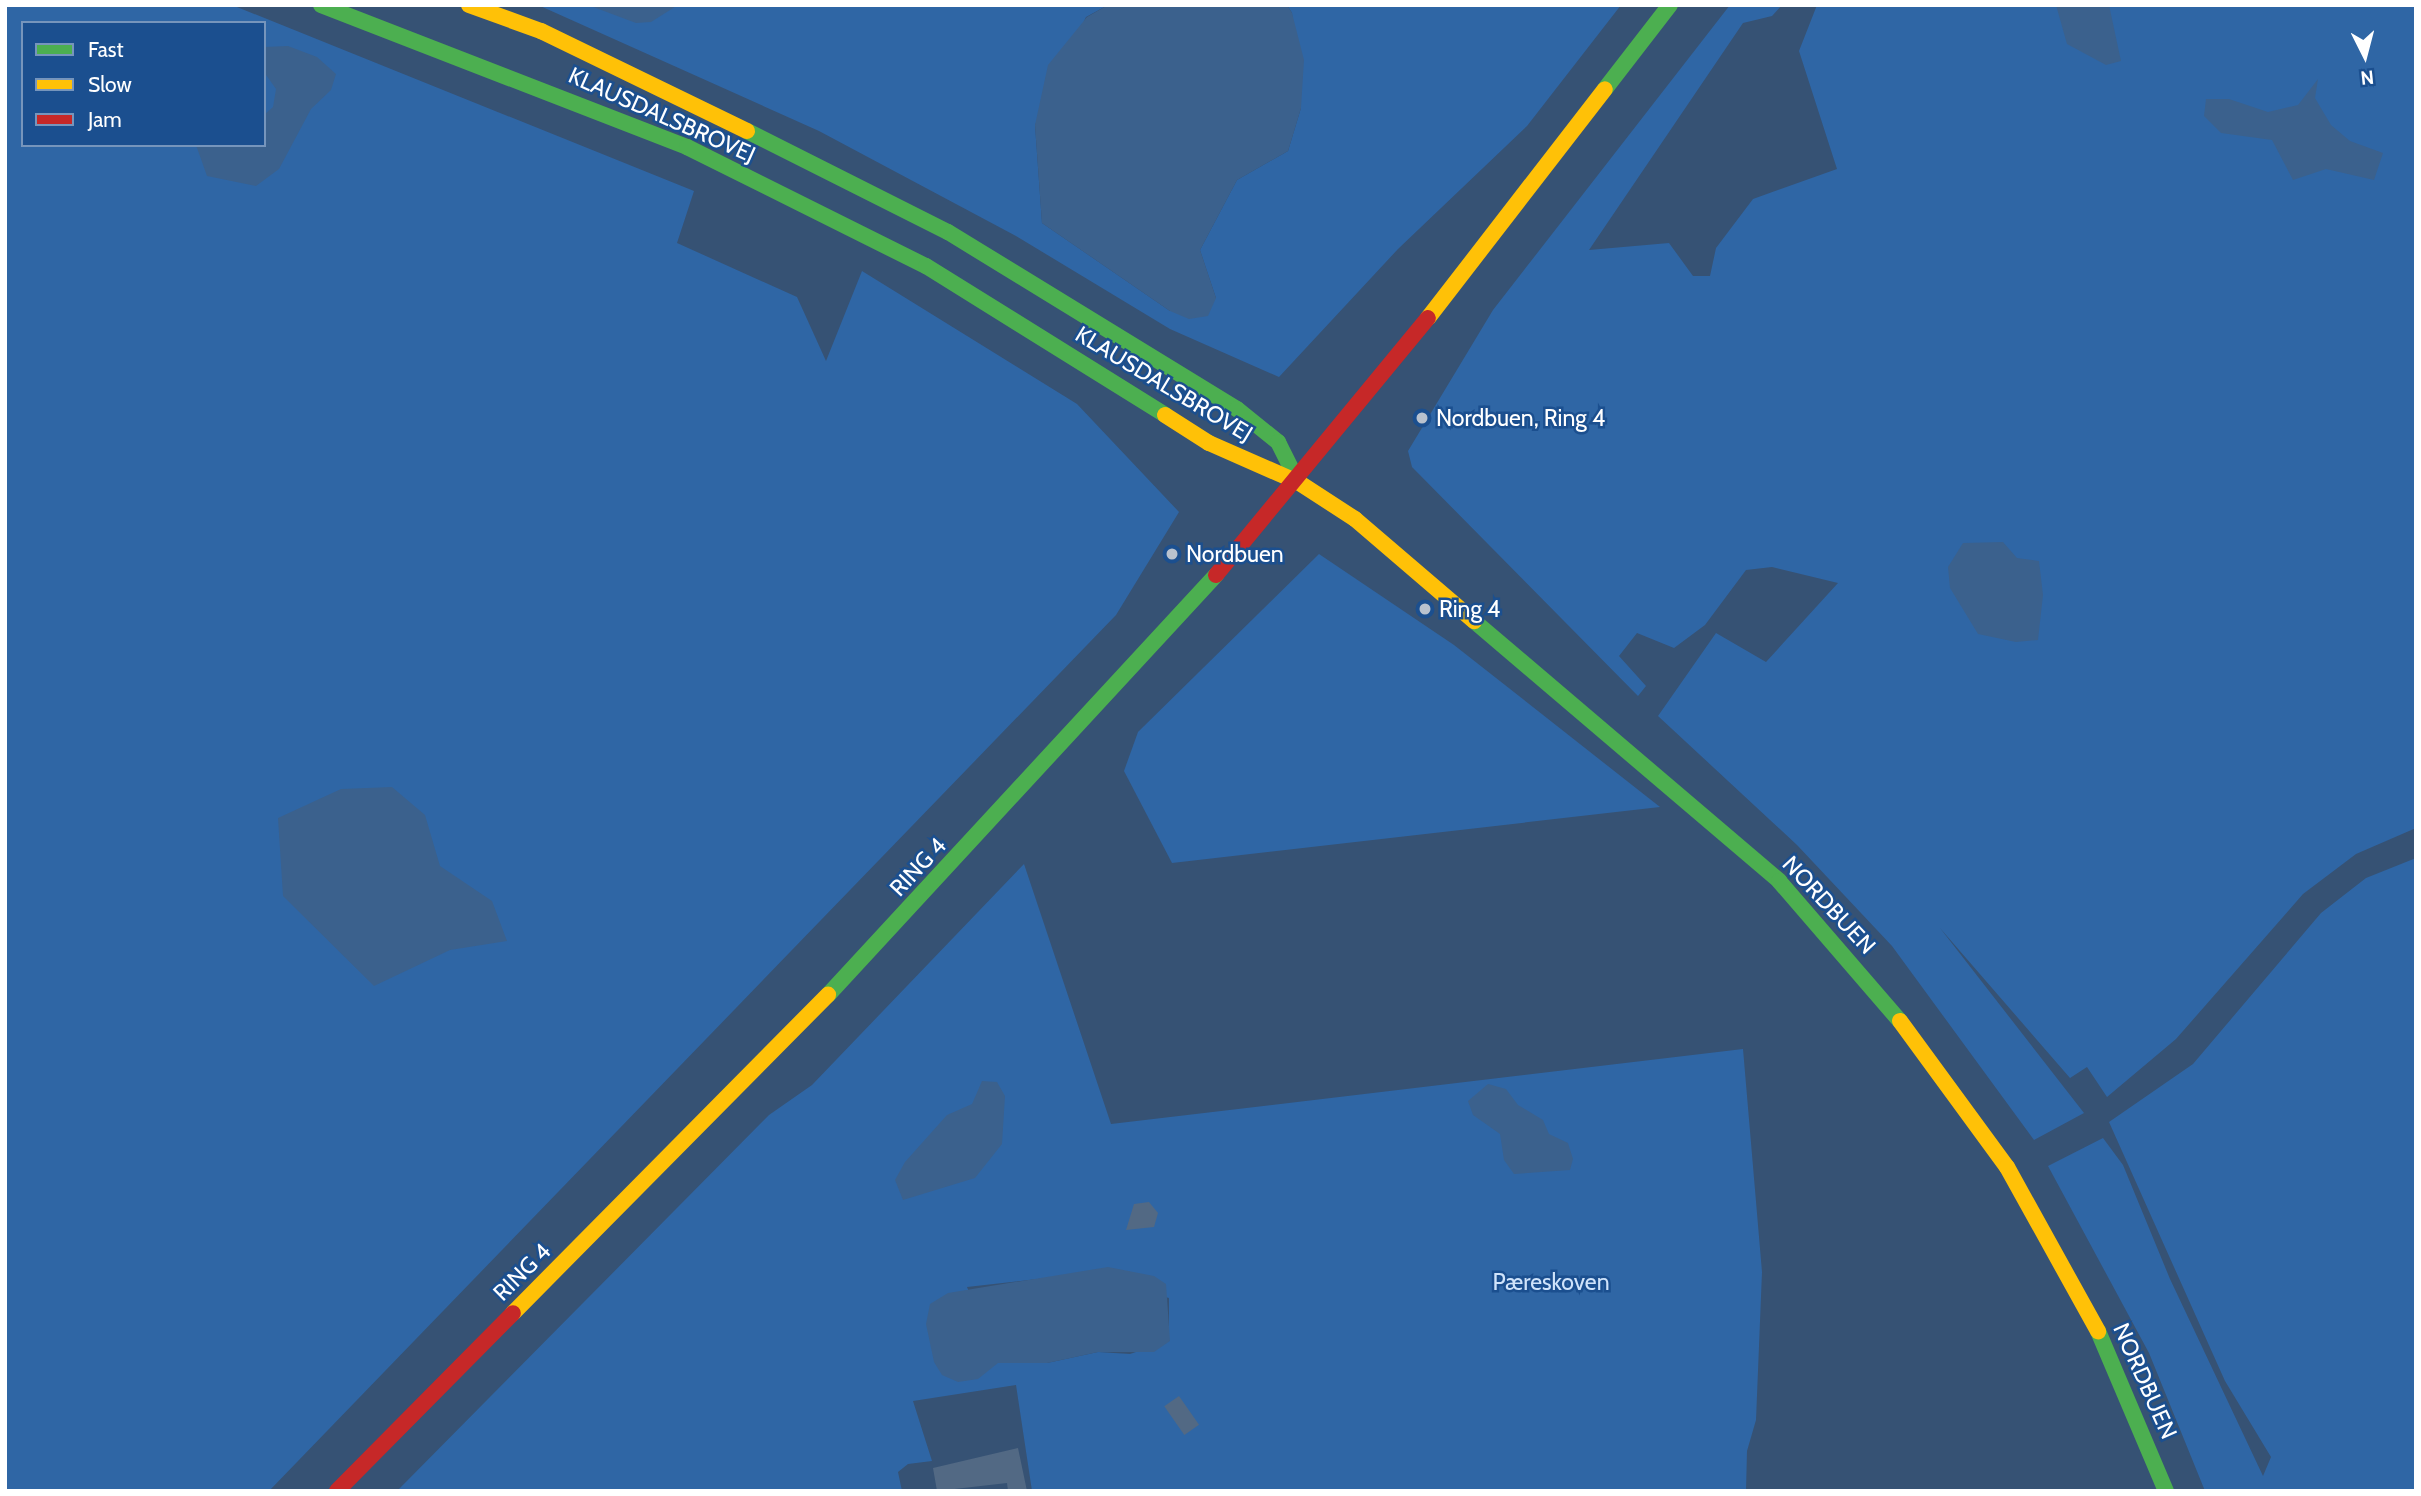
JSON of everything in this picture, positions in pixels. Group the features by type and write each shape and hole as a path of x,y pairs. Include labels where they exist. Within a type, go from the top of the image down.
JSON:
{"street":[{"name":"KLAUSDALSBROVEJ","path":"321,5 504,72 699,153 926,266 1209,443 1298,482"},
{"name":"KLAUSDALSBROVEJ","path":"469,5 541,32 677,96 948,232 1237,409 1278,442 1298,482"},
{"name":"RING 4","path":"337,1491 829,994 1107,700 1298,482 1495,237 1670,5"},
{"name":"NORDBUEN","path":"1298,482 1354,519 1779,881 1888,1004 2007,1167 2103,1340 2166,1491"}],"green space":[{"path":"5,5 232,5 694,191 677,243 797,297 826,361 862,271 1077,404 1179,512 1116,615 269,1491 5,1491"},
{"path":"538,5 1108,5 1086,17 1035,125 1042,223 1170,311 1216,298 1200,250 1237,180 1288,151 1301,108 1292,13 1287,5 1621,5 1527,126 1398,249 1279,377 1170,329 1016,236 819,131"},
{"path":"1730,5 1782,5 1772,16 1743,23 1589,250 1669,243 1693,276 1710,276 1716,248 1753,199 1837,169 1799,51 1817,5 2416,5 2416,828 2356,854 2303,894 2176,1039 2107,1097 2087,1067 2070,1078 1940,928 2084,1113 2034,1140 1892,946 1797,845 1658,716 1716,633 1766,662 1838,583 1772,567 1746,570 1705,625 1674,648 1637,633 1619,656 1646,686 1638,696 1412,467 1408,451 1493,310"},
{"path":"1319,554 1454,645 1660,807 1172,863 1124,771 1138,732"},
{"path":"2416,858 2416,1491 2205,1491 2149,1353 2048,1166 2103,1138 2123,1165 2170,1279 2263,1476 2271,1457 2225,1381 2109,1122 2193,1064 2321,913 2366,878"},
{"name":"Pæreskoven","path":"1024,864 1111,1124 1743,1049 1762,1272 1756,1420 1747,1451 1746,1491 1032,1491 1016,1385 913,1401 932,1461 908,1464 898,1472 902,1491 397,1491 769,1115 812,1085","holes":["1081,1274 1169,1298 1169,1341 1130,1354 1098,1352 1047,1363 998,1363 967,1287"]}],"shaded area":[{"path":"588,5 678,5 651,22 636,23"},
{"path":"1108,5 1287,5 1292,13 1304,60 1301,108 1288,151 1237,180 1200,250 1216,298 1208,316 1189,319 1170,311 1042,223 1035,125 1048,65 1087,17"},
{"path":"2056,5 2109,5 2121,61 2106,65 2067,44"},
{"path":"288,46 317,57 336,74 331,90 311,109 279,169 256,186 207,176 197,147 266,147 266,113 273,107 276,89 266,75 266,47"},
{"path":"2318,79 2315,98 2331,125 2350,141 2383,153 2374,180 2326,169 2293,180 2272,140 2221,133 2204,116 2206,99 2229,99 2268,112 2298,105"},
{"path":"2003,542 2017,558 2039,561 2043,595 2038,640 2016,642 1978,634 1950,588 1948,567 1963,543"},
{"path":"392,787 425,815 440,866 492,901 507,941 450,950 374,986 283,896 278,818 341,789"},
{"path":"982,1081 997,1082 1005,1096 1002,1144 975,1178 903,1200 895,1180 905,1162 947,1115 972,1104"},
{"path":"1488,1084 1506,1089 1518,1105 1543,1120 1549,1134 1568,1143 1573,1159 1570,1170 1514,1174 1504,1160 1500,1134 1473,1115 1468,1101"},
{"path":"1108,1267 1154,1276 1166,1284 1170,1341 1154,1352 1098,1352 1047,1363 998,1363 978,1379 958,1382 942,1375 934,1362 926,1324 930,1304 948,1293"}],"building":[{"path":"1149,1202 1158,1213 1154,1227 1126,1230 1134,1204"},
{"path":"1179,1396 1199,1425 1184,1435 1164,1406"},
{"path":"1018,1448 1027,1491 1008,1491 1007,1483 937,1491 933,1468"}],"traffic: fast":[{"path":"321,5 687,147 926,266 1165,415"},
{"path":"1605,89 1670,5"},
{"path":"747,131 948,232 1237,409 1278,442 1298,482"},
{"path":"828,995 1216,575"},
{"path":"1474,621 1779,881 1900,1021"},
{"path":"2098,1331 2166,1491"}],"traffic: slow":[{"path":"469,5 541,31 747,131"},
{"path":"1428,318 1605,89"},
{"path":"1165,415 1209,443 1298,482 1355,519 1474,621"},
{"path":"513,1313 828,995"},
{"path":"1900,1021 2007,1167 2098,1331"}],"traffic: jam":[{"path":"1216,575 1428,318"},
{"path":"337,1491 513,1313"}],"place":[{"name":"Nordbuen, Ring 4","path":"1422,418"},
{"name":"Nordbuen","path":"1172,554"},
{"name":"Ring 4","path":"1425,609"}]}
